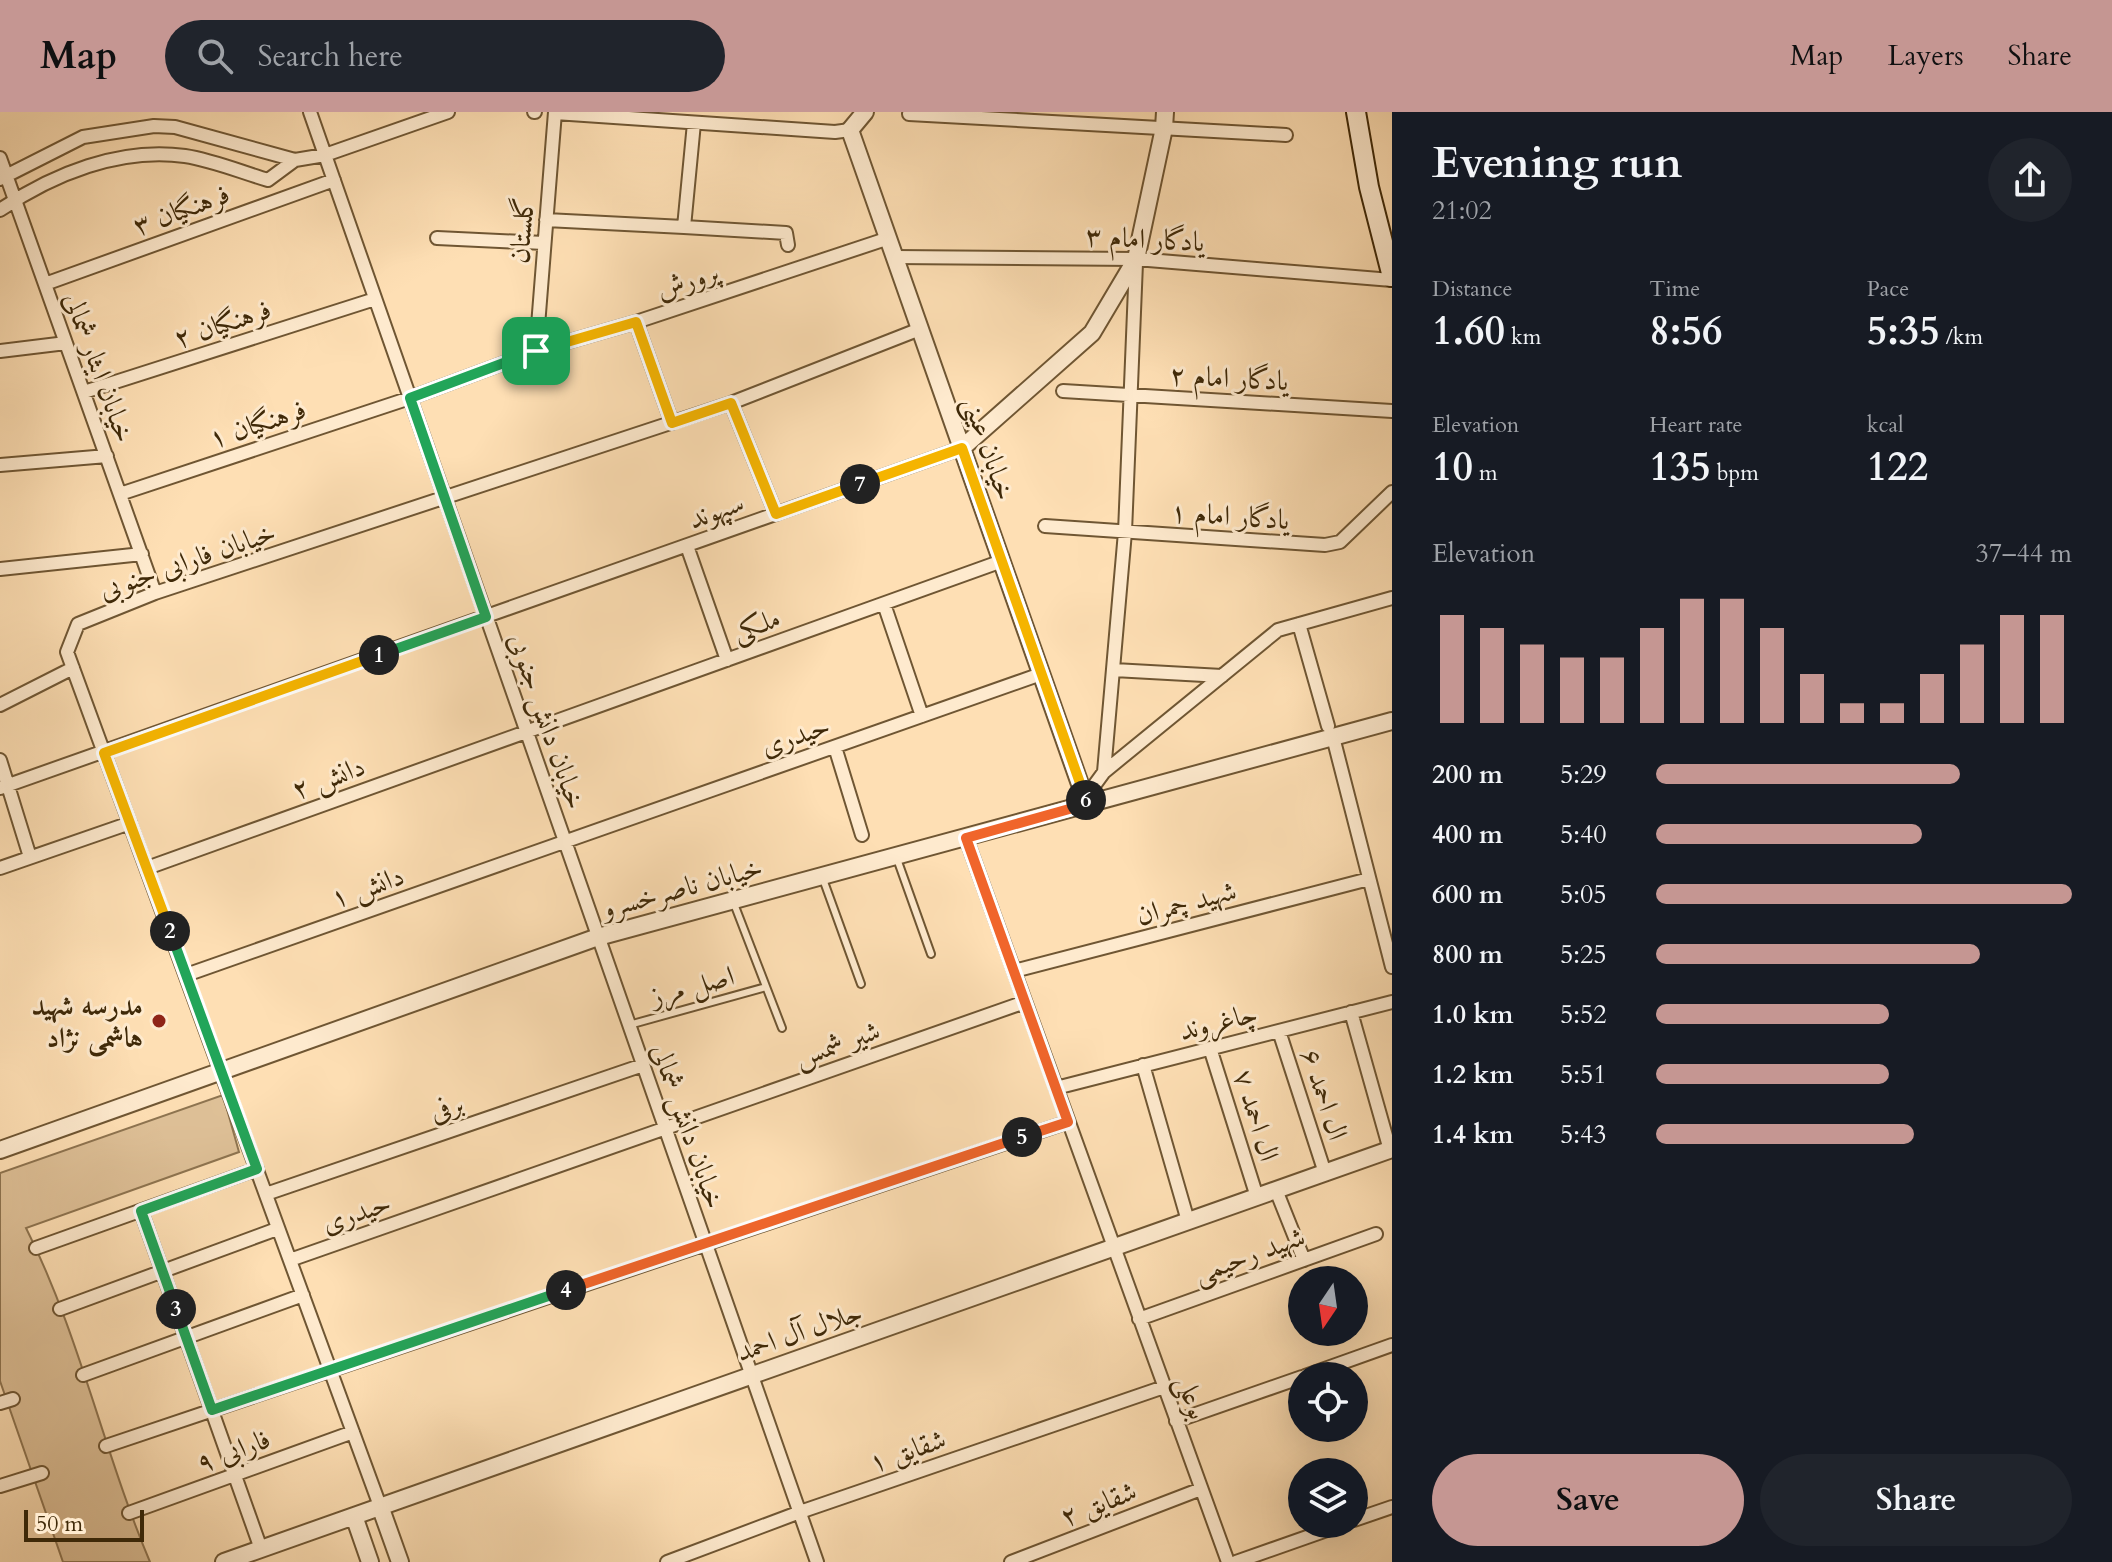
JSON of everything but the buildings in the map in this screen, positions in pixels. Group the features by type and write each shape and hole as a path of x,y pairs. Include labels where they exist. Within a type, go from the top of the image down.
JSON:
{"main road":[{"path":"1356,112 1369,187 1392,279"}],"street":[{"name":"خیابان دانش جنوبی","path":"310,112 598,937"},
{"path":"3,177 83,137 154,126 175,127 295,160 325,155 448,112"},
{"path":"555,113 835,132 850,130 865,112"},
{"name":"گلستان","path":"536,351 555,113"},
{"path":"909,114 1165,120 1286,135"},
{"path":"1104,772 1125,532 1136,259 1165,120"},
{"path":"684,227 694,123"},
{"path":"168,155 175,127"},
{"name":"خیابان عینی","path":"850,130 1086,801"},
{"path":"0,210 91,164 145,154 188,156 268,180"},
{"name":"خیابان ایثار شمالی","path":"0,158 3,177 15,200 155,593"},
{"path":"268,180 295,160"},
{"path":"268,180 274,201"},
{"name":"فرهنگیان ۳","path":"45,284 334,180"},
{"path":"546,220 786,233 788,245"},
{"path":"437,238 544,243"},
{"name":"پرورش","path":"410,398 536,351 636,322 889,238"},
{"name":"یادگار امام ۳","path":"895,257 1136,259 1392,279"},
{"path":"962,448 1092,333 1136,259"},
{"name":"فرهنگیان ۲","path":"84,392 375,299"},
{"path":"636,322 672,423"},
{"path":"445,499 731,403 920,329"},
{"path":"0,351 66,343"},
{"name":"یادگار امام ۲","path":"1063,391 1392,411"},
{"name":"فرهنگیان ۱","path":"120,494 410,398"},
{"path":"731,403 776,514"},
{"name":"سپهوند","path":"4,787 962,448"},
{"path":"0,465 107,456"},
{"name":"یادگار امام ۱","path":"1045,526 1325,545 1340,542 1392,492"},
{"name":"خیابان فارابی جنوبی","path":"380,1506 67,652 78,624 155,593 445,499"},
{"path":"687,546 727,660"},
{"path":"0,569 142,554"},
{"name":"ملکی","path":"526,731 1002,561"},
{"path":"1086,801 1104,772 1278,630 1392,598"},
{"path":"884,604 922,716"},
{"path":"1299,624 1392,967"},
{"path":"0,705 73,668"},
{"path":"1114,670 1222,676"},
{"name":"حیدری","path":"565,842 1041,674"},
{"name":"خیابان ناصرخسرو","path":"0,1150 598,937 966,838 1330,732 1392,721"},
{"name":"دانش ۲","path":"147,868 526,731"},
{"path":"835,747 862,835"},
{"path":"0,760 4,787 30,857"},
{"path":"0,868 130,823"},
{"name":"بوعلی","path":"966,838 1228,1562"},
{"name":"دانش ۱","path":"186,975 565,842"},
{"name":"شهید چمران","path":"1014,971 1369,879"},
{"name":"خیابان دانش شمالی","path":"598,937 817,1562"},
{"name":"شیر شمس","path":"665,1129 1025,1002"},
{"name":"چاغروند","path":"1056,1088 1392,1002"},
{"path":"1351,1012 1391,1150"},
{"name":"ال احمد ۶","path":"1279,1031 1325,1173"},
{"name":"ال احمد ۷","path":"1210,1048 1257,1197"},
{"name":"برفی","path":"266,1194 643,1065"},
{"path":"1143,1065 1188,1221"},
{"path":"106,1446 1068,1122"},
{"name":"حیدری","path":"290,1260 665,1129"},
{"name":"جلال آل احمد","path":"224,1562 1391,1150"},
{"path":"36,1248 257,1169"},
{"path":"1276,1190 1304,1260"},
{"path":"141,1211 261,1549"},
{"path":"60,1309 277,1229"},
{"name":"شهید رحیمی","path":"1139,1319 1376,1234"},
{"path":"83,1375 303,1295"},
{"path":"1343,1362 1392,1345"},
{"path":"1176,1421 1288,1381"},
{"name":"شقایق ۱","path":"667,1562 800,1512 1164,1387"},
{"name":"فارابی ۹","path":"129,1513 353,1432"},
{"path":"0,1486 42,1473"},
{"name":"شقایق ۲","path":"1011,1562 1201,1489"},
{"path":"380,1506 400,1562"},
{"path":"1368,1515 1392,1507"},
{"path":"354,1516 370,1562"},
{"path":"1236,1562 1304,1538"}],"lane":[{"path":"896,856 931,954"},
{"path":"822,876 861,984"},
{"path":"733,900 782,1028"},
{"name":"اصل مرز","path":"629,1025 766,987"}],"shaded area":[{"path":"223,1095 239,1152 26,1228 61,1309 150,1562 63,1562 0,1381 0,1173"}],"place":[{"name":"مدرسه شهید ه‍اشمی نژاد","path":"159,1021"}],"route":[{"path":"636,322 672,423 731,403 776,514 962,448 1087,804 966,838 1068,1122 212,1410 141,1211 257,1169 104,753 486,617 410,398 536,351 636,322"}]}
